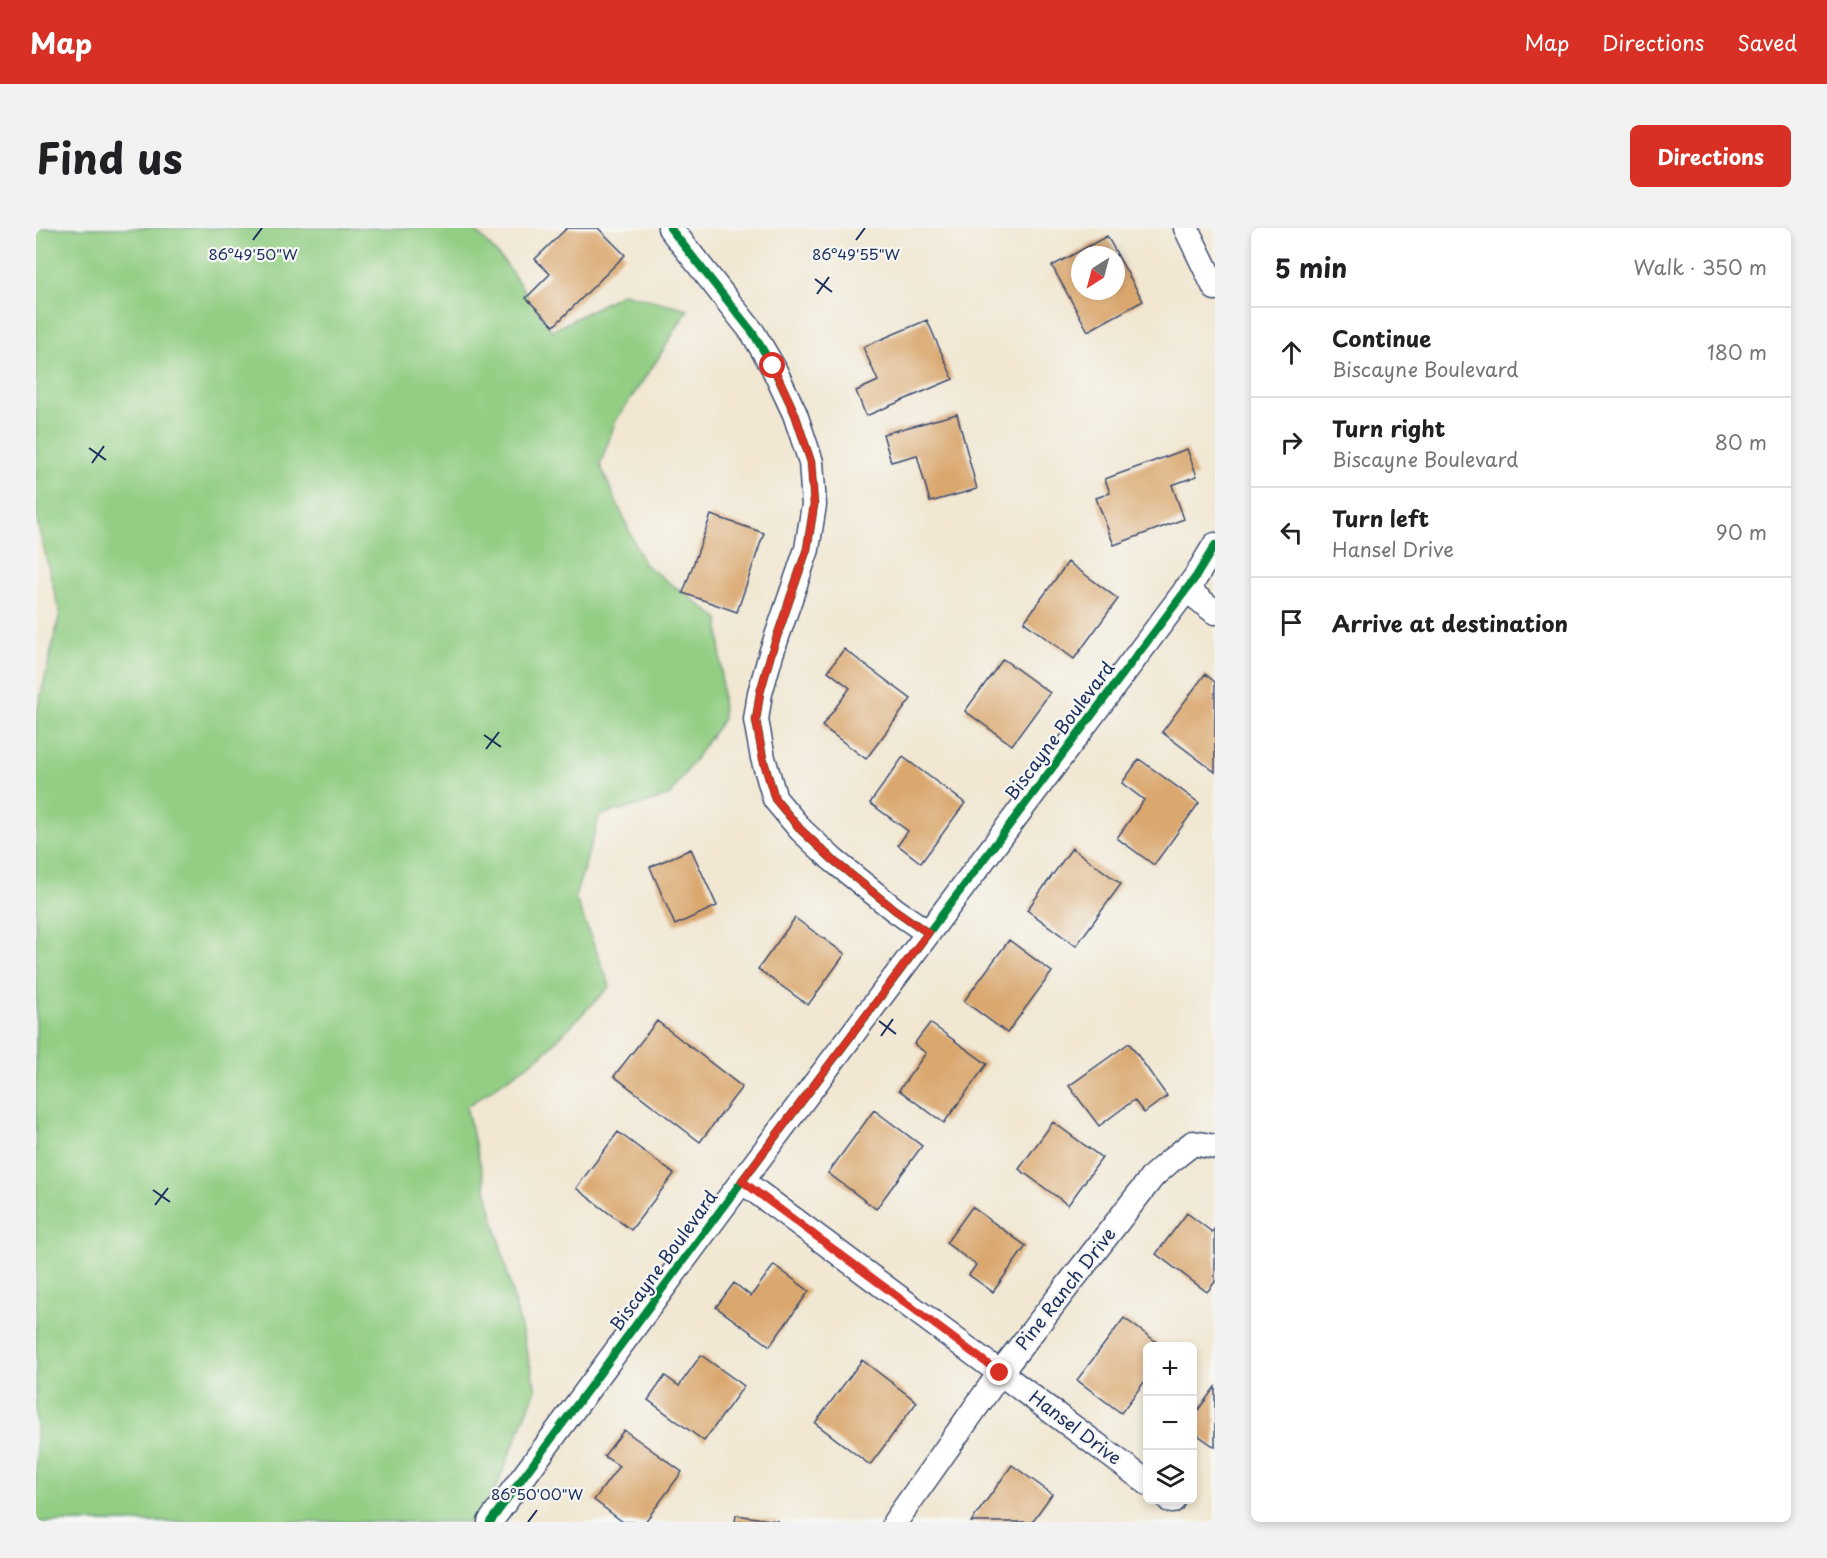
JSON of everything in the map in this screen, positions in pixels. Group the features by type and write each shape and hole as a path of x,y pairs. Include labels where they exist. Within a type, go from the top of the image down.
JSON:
{"street":[{"path":"670,228 753,333 773,366 795,414 811,462 814,505 807,549 768,664 756,720 763,759 775,799 801,830 833,860 895,910 928,933"},
{"path":"1186,228 1215,288"},
{"name":"Biscayne Boulevard","path":"490,1522 742,1181 1186,590 1215,545"},
{"path":"1186,590 1215,612"},
{"name":"Pine Ranch Drive","path":"896,1522 1000,1373 1154,1176 1193,1143 1215,1147"},
{"name":"Hansel Drive","path":"742,1181 1143,1478"}],"green space":[{"path":"36,228 473,228 506,264 552,331 623,293 688,309 616,420 600,465 644,564 719,619 723,719 670,795 600,815 575,897 610,986 542,1055 466,1107 536,1389 497,1486 472,1522 36,1522 36,716 60,613 36,518"}],"building":[{"path":"567,228 598,228 625,255 554,326 526,298 550,274 535,259"},
{"path":"1107,236 1113,246 1089,246"},
{"path":"1071,256 1071,300 1125,300 1125,268 1143,301 1088,331 1052,266"},
{"path":"927,320 953,379 866,416 856,391 878,381 863,347"},
{"path":"957,414 977,489 930,502 917,455 891,462 883,434"},
{"path":"1187,449 1197,476 1172,485 1184,519 1114,545 1096,498 1110,493 1105,479"},
{"path":"711,515 764,533 737,612 683,593"},
{"path":"1068,562 1118,599 1074,659 1024,622"},
{"path":"844,649 911,699 866,759 822,726 850,688 828,671"},
{"path":"1003,659 1050,693 1012,745 965,711"},
{"path":"1205,674 1215,682 1215,772 1162,732"},
{"path":"903,757 965,803 921,863 898,845 908,831 870,803"},
{"path":"1139,759 1199,803 1154,865 1117,838 1144,800 1122,783"},
{"path":"1072,848 1121,884 1076,946 1027,910"},
{"path":"691,849 717,906 675,925 650,867"},
{"path":"795,918 845,954 808,1005 758,969"},
{"path":"1009,940 1052,972 1007,1033 964,1001"},
{"path":"657,1021 742,1087 700,1142 614,1076"},
{"path":"930,1023 987,1064 944,1123 899,1090 926,1053 914,1044"},
{"path":"1129,1043 1167,1096 1144,1113 1134,1100 1099,1126 1069,1086"},
{"path":"874,1110 922,1146 876,1209 828,1173"},
{"path":"1053,1122 1102,1158 1068,1205 1019,1169"},
{"path":"618,1132 674,1174 631,1230 576,1188"},
{"path":"972,1207 1026,1246 993,1292 969,1275 976,1265 946,1243"},
{"path":"1187,1213 1212,1232 1215,1228 1215,1282 1207,1292 1156,1254"},
{"path":"774,1265 809,1291 770,1346 716,1307 734,1283 751,1296"},
{"path":"1124,1318 1157,1342 1143,1342 1143,1384 1121,1413 1077,1380"},
{"path":"701,1355 744,1386 704,1441 648,1400 665,1376 679,1386"},
{"path":"862,1360 917,1402 870,1465 815,1423"},
{"path":"1215,1387 1215,1447 1197,1434 1197,1411"},
{"path":"624,1430 682,1472 645,1522 623,1522 594,1500 619,1466 604,1456"},
{"path":"1012,1465 1052,1494 1032,1522 971,1522"},
{"path":"736,1515 778,1521 778,1522 735,1522"}],"cycle path":[{"path":"670,228 753,333 773,367 795,414 811,462 814,505 807,549 771,654 760,693 756,720 763,758 775,799 801,830 833,860 895,910 928,933"},
{"path":"490,1522 742,1181 1195,578 1215,545"}],"route":[{"path":"773,366 795,414 811,462 814,505 807,549 760,693 756,720 763,759 775,799 801,830 833,860 895,910 928,933 742,1181 1000,1373"}]}
